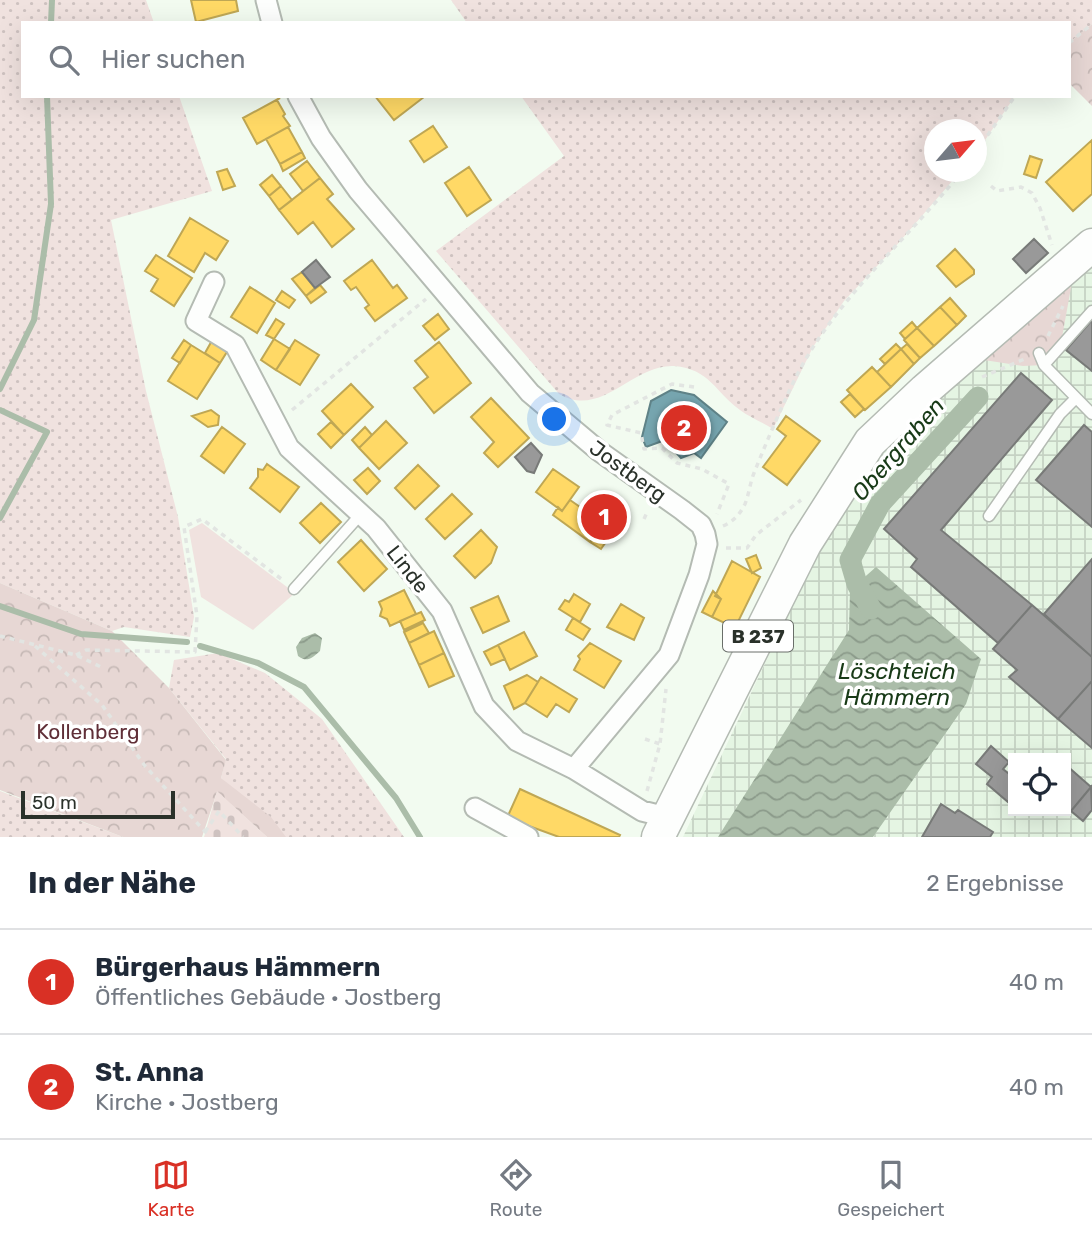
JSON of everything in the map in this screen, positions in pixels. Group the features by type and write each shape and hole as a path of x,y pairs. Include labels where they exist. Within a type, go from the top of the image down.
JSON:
{"main road":[{"name":"B 237","path":"655,821 805,544 870,442 925,390 1092,245"}],"street":[{"path":"266,0 271,21"},
{"name":"Jostberg","path":"299,98 358,190 438,288 530,393 600,451 703,529"},
{"name":"Linde","path":"214,282 196,321 234,345 289,448 361,514 442,611 484,706 517,741 574,769 655,821"},
{"path":"574,769 669,655 699,575 707,544 703,529"},
{"path":"475,808 528,837"}],"lane":[{"path":"1044,366 1092,311"},
{"path":"1039,353 1044,366 1092,414"},
{"path":"989,516 1060,414 1075,399"},
{"path":"294,589 361,514"}],"path":[{"path":"1071,41 1092,24"},
{"path":"987,136 1014,98"},
{"path":"703,529 734,521 745,504 752,476 794,382 844,301 953,182"},
{"path":"991,186 997,191 1021,187 1032,193 1056,254"},
{"path":"299,406 438,288"},
{"path":"976,379 1039,353"},
{"path":"694,387 672,384 612,415 607,425 641,433 644,449 662,449 677,463 702,469 729,484 717,514 703,529"},
{"path":"734,550 747,548 756,535 806,496"},
{"path":"76,655 86,650 195,652 197,616 184,527 202,519 294,589"},
{"path":"0,636 76,655 102,667"},
{"path":"35,646 102,705 145,766 210,837"},
{"path":"655,821 669,655"},
{"path":"645,739 660,744"},
{"path":"205,832 219,811 243,837"}],"shaded area":[{"path":"1092,267 1092,837 683,837 828,530 880,453 981,359"}],"green space":[{"path":"0,0 146,0 153,21 21,21 21,98 180,98 212,191 111,220 146,391 178,517 194,617 190,637 124,627 112,631 0,583"},
{"path":"451,0 1092,0 1092,24 1071,41 1071,21 466,21"},
{"path":"1092,24 1092,106 1071,85 1071,41"},
{"path":"522,98 1014,98 987,137 987,119 924,119 924,182 951,182 844,301 813,347 773,429 740,410 704,376 674,366 644,373 603,396 589,400 575,400 559,394 436,251 564,156"},
{"path":"1072,282 1061,343 1044,365 1023,366 984,360"},
{"path":"202,523 295,593 253,630 201,597 189,530"},
{"name":"Kollenberg","path":"0,583 112,631 169,688 226,760 221,778 271,817 286,837 267,837 217,792 202,837 123,837 0,790"},
{"path":"218,653 265,673 322,719 404,837 285,837 221,778 226,759 169,688 174,660"},
{"path":"0,791 123,837 0,837"},
{"path":"217,791 265,835 267,837 204,837"}],"water":[{"name":"Löschteich Hämmern","path":"876,567 981,659 966,704 873,837 718,837 849,630 850,590"},
{"path":"315,633 322,638 320,651 309,659 301,658 296,647 302,638"}],"building: Wohnen":[{"path":"191,0 236,0 238,11 196,21"},
{"path":"280,98 277,100 290,126 257,144 243,118"},
{"path":"377,98 423,98 394,120"},
{"path":"433,126 447,147 424,162 410,141"},
{"path":"288,127 302,152 280,164 266,139"},
{"path":"1092,140 1092,194 1073,211 1046,182"},
{"path":"302,152 305,158 283,171 280,164"},
{"path":"1030,156 1042,160 1036,178 1024,174"},
{"path":"307,161 320,178 303,191 290,174"},
{"path":"469,167 491,200 467,216 445,183"},
{"path":"227,169 235,186 223,190 217,172"},
{"path":"272,175 281,186 269,196 260,185"},
{"path":"320,178 333,194 327,199 354,229 332,247 313,222 298,234 279,210"},
{"path":"281,186 292,200 279,210 269,196"},
{"path":"190,218 228,241 216,260 205,253 194,272 168,256"},
{"path":"955,249 974,270 974,274 956,287 937,266"},
{"path":"156,255 192,278 174,306 151,291 158,279 145,271"},
{"path":"372,260 393,288 397,285 407,298 375,321 365,308 369,305 356,287 351,290 344,281"},
{"path":"302,272 315,288 306,296 292,279"},
{"path":"320,285 326,292 311,303 306,296"},
{"path":"250,287 275,303 257,333 231,317"},
{"path":"282,291 295,300 289,308 276,300"},
{"path":"950,298 966,316 957,325 940,307"},
{"path":"940,307 957,325 934,346 917,328"},
{"path":"438,314 449,329 435,340 423,326"},
{"path":"276,319 284,324 274,339 266,335"},
{"path":"912,322 917,328 905,339 900,333"},
{"path":"917,328 934,346 920,358 904,340"},
{"path":"214,337 230,347 220,363 205,353"},
{"path":"274,339 290,349 276,370 261,360"},
{"path":"184,340 191,345 180,363 172,358"},
{"path":"295,340 319,355 300,385 276,370"},
{"path":"439,342 471,383 434,413 414,388 428,377 415,361"},
{"path":"896,344 901,349 885,364 880,359"},
{"path":"907,344 920,358 914,364 901,349"},
{"path":"191,345 220,363 197,399 168,381"},
{"path":"901,349 914,364 891,387 877,372"},
{"path":"872,367 891,387 865,410 847,390"},
{"path":"351,384 373,407 344,435 322,411"},
{"path":"850,394 864,409 855,417 841,402"},
{"path":"491,398 529,438 498,467 484,453 494,442 471,417"},
{"path":"211,410 219,416 218,425 208,427 192,416"},
{"path":"786,416 820,441 787,485 763,467 786,436 777,429"},
{"path":"386,421 407,443 379,469 359,448"},
{"path":"331,422 344,435 331,448 318,434"},
{"path":"222,427 245,444 224,473 201,456"},
{"path":"365,427 372,435 359,448 352,440"},
{"path":"267,464 299,487 280,512 250,488 258,477 258,469 263,470"},
{"path":"418,465 439,486 415,509 395,488"},
{"path":"368,468 380,481 367,494 354,480"},
{"path":"553,469 579,487 562,511 536,492"},
{"path":"452,494 472,514 445,539 426,519"},
{"path":"605,495 620,505 614,514 599,502"},
{"path":"570,500 603,523 590,542 553,515 558,507 562,511"},
{"path":"321,503 341,522 320,543 300,523"},
{"path":"614,514 622,519 601,549 590,542"},
{"path":"481,530 497,547 491,563 475,578 454,556"},
{"path":"361,540 387,569 364,591 338,562"},
{"path":"756,555 761,568 752,573 746,559"},
{"path":"732,561 760,577 735,628 712,617 721,599 715,596"},
{"path":"404,590 416,614 390,626 387,619 380,616 382,609 379,602"},
{"path":"713,591 721,599 712,617 702,612"},
{"path":"574,594 590,604 580,622 559,609 565,600 569,602"},
{"path":"498,596 509,621 483,633 471,608"},
{"path":"621,604 644,618 634,640 607,627"},
{"path":"421,612 425,620 404,630 400,621"},
{"path":"573,618 590,629 583,640 566,630"},
{"path":"423,623 429,633 409,643 404,632"},
{"path":"434,631 444,653 419,665 409,643"},
{"path":"524,632 537,656 510,670 498,645"},
{"path":"590,643 621,661 604,688 574,670 580,659 578,656"},
{"path":"498,645 505,659 491,665 484,652"},
{"path":"444,653 454,676 429,687 419,665"},
{"path":"527,675 538,682 525,703 514,709 504,686"},
{"path":"541,677 577,699 569,712 556,704 547,717 525,703"},
{"path":"520,789 620,835 559,837 507,818"}],"building: Öffentlich":[{"path":"671,390 694,395 727,422 701,458 694,453 681,458 665,440 646,447 642,437 651,401"},
{"path":"599,502 614,514 606,525 590,514"}],"building: Industrie":[{"path":"1034,239 1048,253 1026,273 1013,259"},
{"path":"316,260 330,277 315,288 302,272"},
{"path":"1092,320 1092,371 1066,350"},
{"path":"1021,373 1052,400 941,530 1032,605 998,643 911,567 917,559 884,529"},
{"path":"1084,425 1092,432 1092,527 1036,480"},
{"path":"531,443 542,455 534,473 527,471 515,457"},
{"path":"1092,559 1092,657 1044,614"},
{"path":"1032,605 1092,657 1092,681 1058,719 1009,677 1017,670 993,649"},
{"path":"1092,681 1092,748 1058,719"},
{"path":"991,746 1008,761 1003,769 1008,773 1008,802 987,784 992,777 976,764"},
{"path":"1071,769 1091,787 1071,811"},
{"path":"1091,787 1092,810 1083,821 1071,811"},
{"path":"941,804 955,813 958,810 993,832 990,837 922,837"}],"waterway":[{"path":"51,21 52,0"},
{"path":"0,389 34,320 51,204 47,98"},
{"name":"Obergraben","path":"871,609 857,584 850,560 880,504 978,397"},
{"path":"0,410 47,432 0,518"},
{"path":"0,606 81,634 187,642"},
{"path":"200,646 258,663 304,687 396,798 420,837"}],"place":[{"name":"St. Anna","path":"684,428"},
{"name":"Bürgerhaus Hämmern","path":"604,517"}]}
